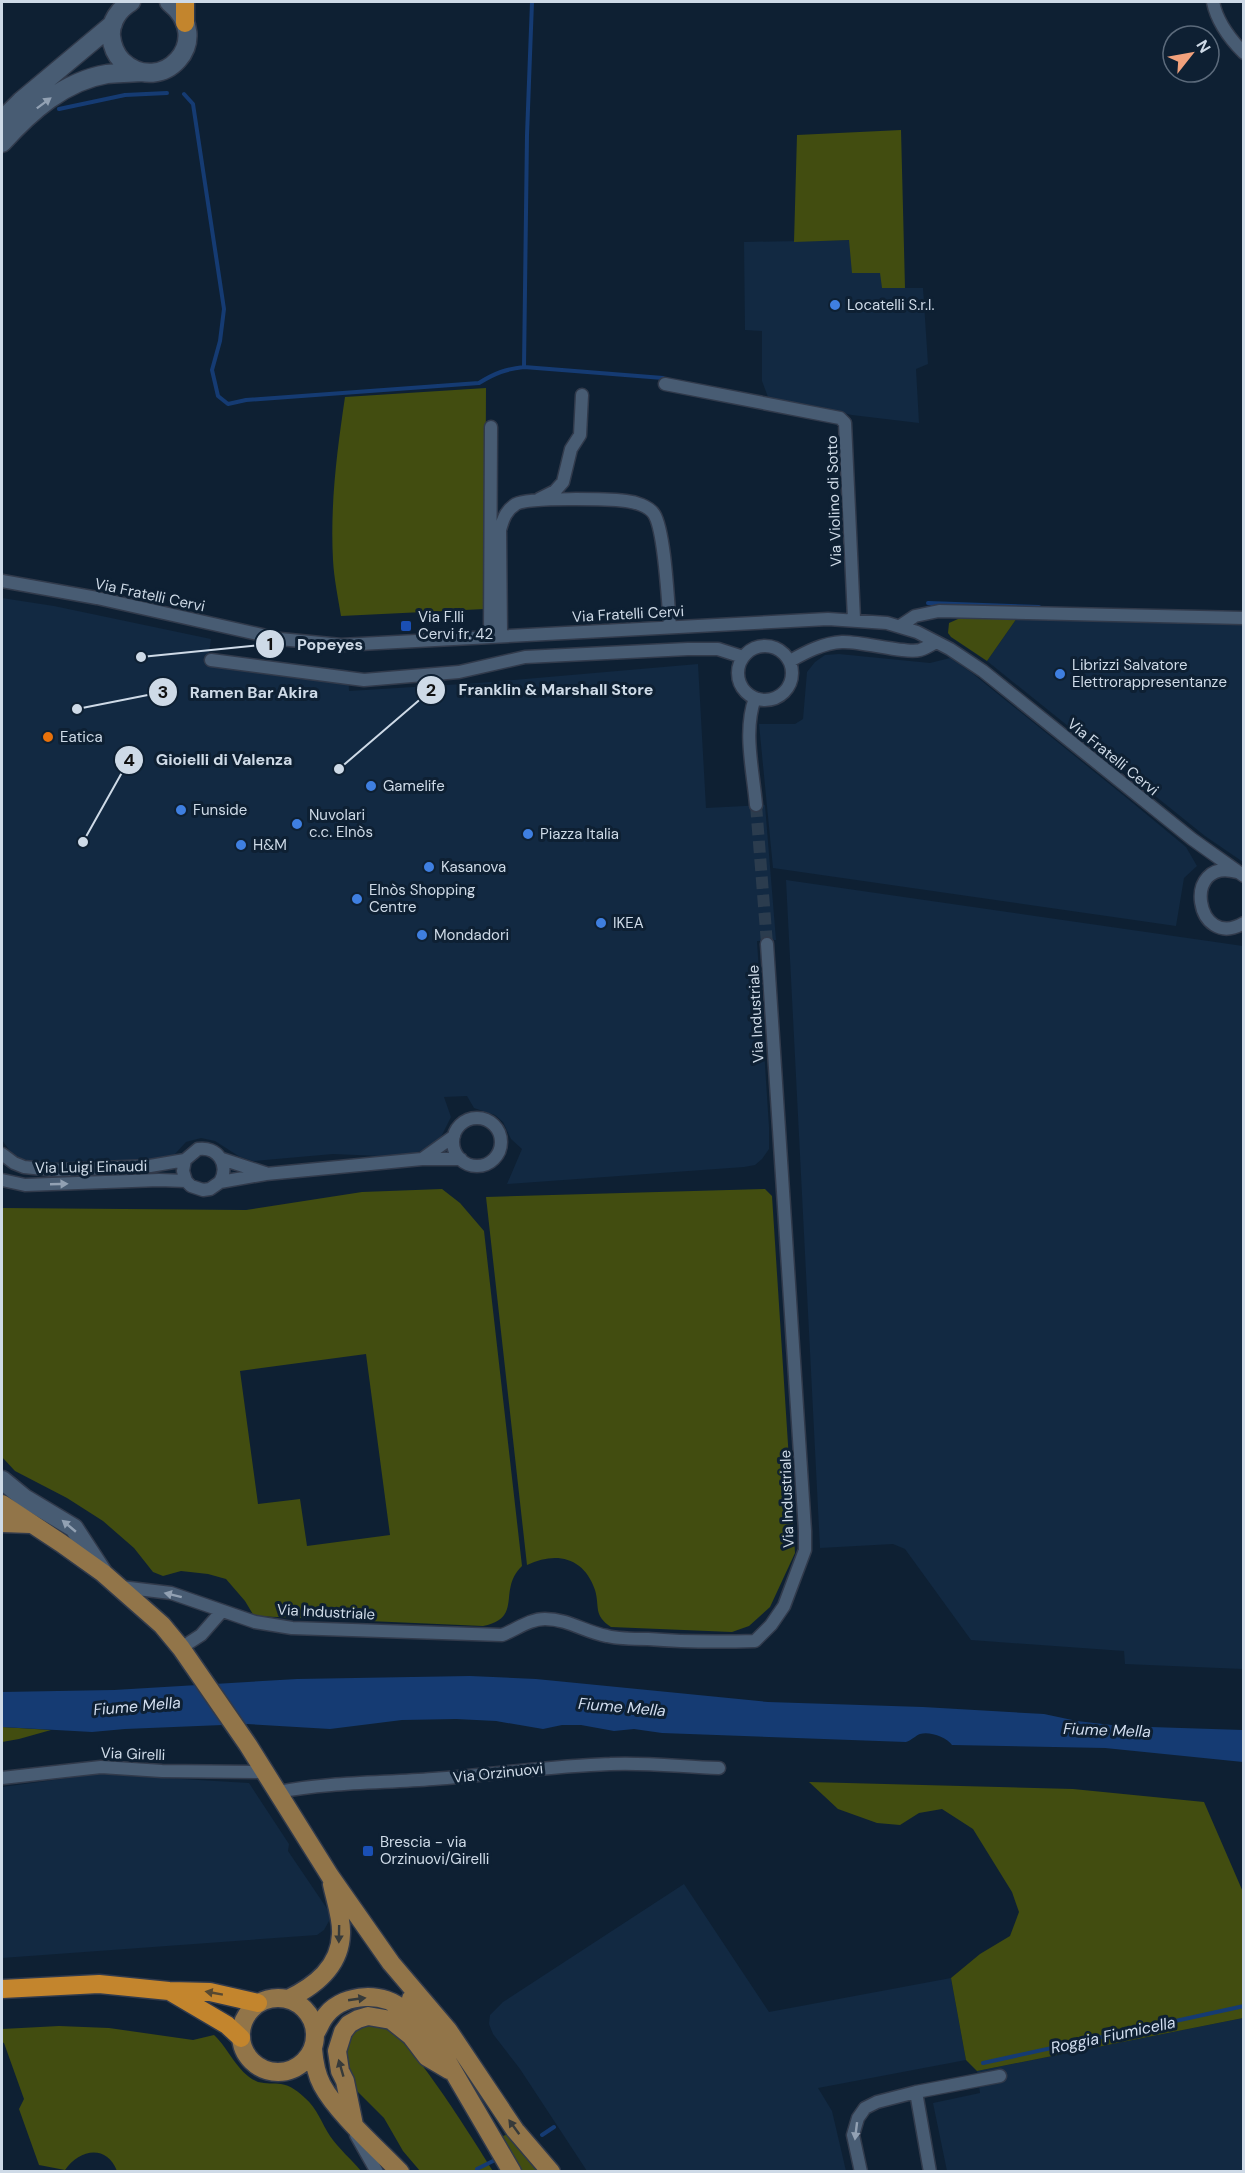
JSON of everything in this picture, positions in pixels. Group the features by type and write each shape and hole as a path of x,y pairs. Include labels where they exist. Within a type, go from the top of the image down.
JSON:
{"highway":[{"path":"2,1989 99,1984 169,1991 210,1992 258,2003"},
{"path":"169,1991 227,2025 241,2038"}],"main road":[{"path":"2,1504 62,1543 121,1587 143,1610 162,1625 182,1648 248,1745 330,1876 391,1963 448,2030 515,2130 551,2172"},
{"path":"2,1523 30,1524"},
{"path":"288,1999 320,1981 337,1953 341,1934 330,1876"},
{"path":"391,1963 512,2172"},
{"path":"400,2172 349,2119 322,2085 315,2064 314,2042 313,2023 308,2012 299,2004 288,1999 268,1999 258,2003 244,2018 241,2038 243,2048 256,2066 277,2073 298,2067 307,2059 314,2042 325,2015 335,2006 350,1999 364,1997 379,1999 394,2003 404,2012 434,2054 453,2073"},
{"path":"349,2119 345,2081 338,2060 338,2051 343,2032 349,2024 358,2019 368,2016 391,2020 411,2036 428,2056 453,2073"},
{"path":"287,2071 300,2079 322,2085"}],"street":[{"path":"130,2 117,14 113,24 112,42 120,58 129,67 140,72"},
{"path":"1213,2 1221,24 1231,40 1244,53"},
{"path":"2,143 32,112 66,88 106,75 152,73 174,64 187,43 188,31 180,8"},
{"path":"2,120 21,101 113,24"},
{"name":"Via Violino di Sotto","path":"665,384 840,418 845,423 854,619"},
{"path":"538,500 555,491 563,483 571,449 580,435 582,395"},
{"path":"491,427 496,636"},
{"path":"496,636 500,530 503,518 510,508 518,503 538,500 627,501 647,507 654,512 662,545 670,627"},
{"name":"Via Fratelli Cervi","path":"2,582 97,598 280,639 341,645 828,619 854,619 900,626 936,642 983,671 1192,839 1241,874"},
{"path":"900,626 915,616 939,611 1244,618"},
{"path":"790,661 816,647 840,642 867,643 914,651 936,642"},
{"path":"758,646 777,648 790,661 792,676 786,691 772,699 755,698 743,688 739,680 743,657 758,646"},
{"path":"211,660 364,680 459,672 525,657 688,649 718,650 743,657"},
{"path":"755,698 749,727 756,805"},
{"name":"Via Fratelli Cervi","path":"1192,839 1211,863 1212,875 1226,870 1241,874"},
{"path":"1212,875 1203,884 1200,893 1202,911 1207,919 1223,927 1244,923"},
{"name":"Via Industriale","path":"121,1587 171,1593 255,1622 292,1628 502,1635 530,1621 544,1619 573,1623 608,1637 700,1643 755,1641 771,1625 784,1606 806,1550 767,944"},
{"path":"422,1159 454,1136 461,1124 474,1118 489,1121 499,1133 500,1148 497,1155 488,1163 471,1165 461,1159 454,1149 454,1136"},
{"name":"Via Luigi Einaudi","path":"2,1154 24,1167 54,1170 158,1165 185,1160 192,1152 203,1148 214,1151 222,1159 266,1174"},
{"path":"220,1182 224,1171 222,1159"},
{"name":"Via Luigi Einaudi","path":"2,1180 25,1185 186,1181 203,1191 220,1182 266,1174 422,1159 461,1159"},
{"path":"185,1160 183,1171 186,1181"},
{"path":"2,1480 24,1498 74,1528 103,1573"},
{"path":"182,1648 212,1626 222,1611"},
{"name":"Via Orzinuovi","path":"278,1792 312,1785 363,1784 611,1763 719,1768"},
{"name":"Via Girelli","path":"2,1778 101,1767 162,1771 264,1772"},
{"path":"861,2172 854,2135 858,2118 865,2108 877,2102 916,2092 1000,2076"},
{"path":"916,2092 930,2172"},
{"path":"349,2119 377,2172"}],"shaded area":[{"name":"Locatelli S.r.l.","path":"849,240 881,272 882,288 923,288 928,364 916,369 919,423 852,415 768,397 762,381 762,331 745,330 744,242"},
{"path":"2,598 54,606 211,639 209,653 348,670 349,691 478,683 698,664 706,808 765,805 776,940 757,941 769,1127 769,1149 762,1159 755,1165 744,1167 507,1184 522,1149 511,1139 503,1122 495,1115 474,1108 467,1096 444,1097 451,1117 442,1135 424,1150 407,1155 333,1154 253,1161 240,1157 215,1141 201,1138 186,1142 175,1154 157,1161 51,1165 22,1159 12,1154 2,1140"},
{"path":"1017,618 1243,622 1243,862 1205,836 987,661"},
{"path":"839,654 930,663 950,658 972,673 1186,847 1197,866 1184,878 1176,926 773,868 759,724 795,724 803,719 807,672 825,655"},
{"path":"786,880 1243,946 1243,1669 1125,1664 1124,1651 971,1640 905,1549 893,1544 820,1548"},
{"path":"98,1774 249,1783 289,1844 288,1851 330,1913 324,1930 317,1935 2,1958 2,1787"},
{"path":"684,1884 769,2012 951,1978 966,2060 818,2088 832,2111 846,2171 587,2171 520,2069 493,2034 489,2024 490,2015 503,2002"},
{"path":"1243,2018 1243,2171 947,2171 933,2103 980,2093 977,2071"}],"green space":[{"path":"901,130 905,288 882,288 880,273 852,273 849,240 794,242 797,135"},
{"path":"486,388 485,609 341,616 335,581 332,519 345,397"},
{"path":"1017,618 987,661 948,633 949,623 958,619"},
{"path":"442,1189 460,1203 484,1231 522,1566 511,1584 507,1610 503,1617 483,1626 254,1616 245,1601 226,1579 181,1571 163,1576 153,1572 134,1548 103,1521 67,1498 15,1471 2,1457 2,1208 246,1210 362,1192","holes":["366,1354 390,1535 307,1546 300,1499 258,1504 240,1371"]},
{"path":"765,1189 772,1196 795,1553 770,1607 749,1626 732,1632 611,1627 599,1615 595,1590 590,1579 576,1564 568,1560 548,1558 527,1565 486,1197"},
{"path":"2,1727 51,1730 2,1742"},
{"path":"809,1782 1073,1789 1204,1802 1243,1892 1243,2018 977,2071 966,2060 951,1978 980,1954 1010,1936 1019,1912 1012,1892 973,1829 942,1809 919,1813 900,1825 877,1823 838,1809"},
{"path":"362,2023 385,2027 410,2050 442,2093 493,2171 420,2171 403,2151 384,2118 352,2086 343,2069 348,2032"},
{"path":"59,2026 109,2028 193,2040 214,2035 239,2067 251,2078 258,2082 288,2086 303,2096 313,2106 334,2141 361,2171 117,2171 107,2156 92,2152 78,2158 65,2170 39,2165 19,2109 24,2099 2,2042 2,2029"},
{"path":"508,2134 541,2171 522,2171 504,2141 503,2136"}],"water":[{"name":"Fiume Mella","path":"470,1676 536,1679 768,1702 1044,1714 1120,1726 1243,1730 1243,1762 1105,1748 952,1745 942,1737 928,1733 920,1734 906,1742 662,1733 634,1729 614,1731 581,1725 562,1725 543,1729 496,1721 456,1719 402,1720 330,1729 247,1724 92,1732 2,1727 2,1692 114,1690 297,1679"}],"waterway":[{"path":"524,367 527,135 532,2"},
{"path":"59,109 125,95 167,93"},
{"path":"184,94 193,104 224,309 220,341 212,370 218,396 228,404 246,400 479,383 501,372 524,367 663,378"},
{"path":"928,603 1039,607"},
{"name":"Roggia Fiumicella","path":"983,2063 1244,2006"},
{"path":"542,2135 554,2127"},
{"path":"477,2169 493,2161"}],"tunnel":[{"path":"756,805 767,944"}],"place":[{"name":"Locatelli S.r.l.","path":"835,305"},
{"name":"Via F.lli Cervi fr. 42","path":"406,626"},
{"name":"Popeyes","path":"141,657"},
{"name":"Librizzi Salvatore Elettrorappresentanze","path":"1060,674"},
{"name":"Ramen Bar Akira","path":"77,709"},
{"name":"Eatica","path":"48,737"},
{"name":"Franklin & Marshall Store","path":"339,769"},
{"name":"Gamelife","path":"371,786"},
{"name":"Funside","path":"181,810"},
{"name":"Nuvolari c.c. Elnòs","path":"297,824"},
{"name":"Piazza Italia","path":"528,834"},
{"name":"Gioielli di Valenza","path":"83,842"},
{"name":"H&M","path":"241,845"},
{"name":"Kasanova","path":"429,867"},
{"name":"Elnòs Shopping Centre","path":"357,899"},
{"name":"IKEA","path":"601,923"},
{"name":"Mondadori","path":"422,935"},
{"name":"Brescia - via Orzinuovi/Girelli","path":"368,1851"}]}
